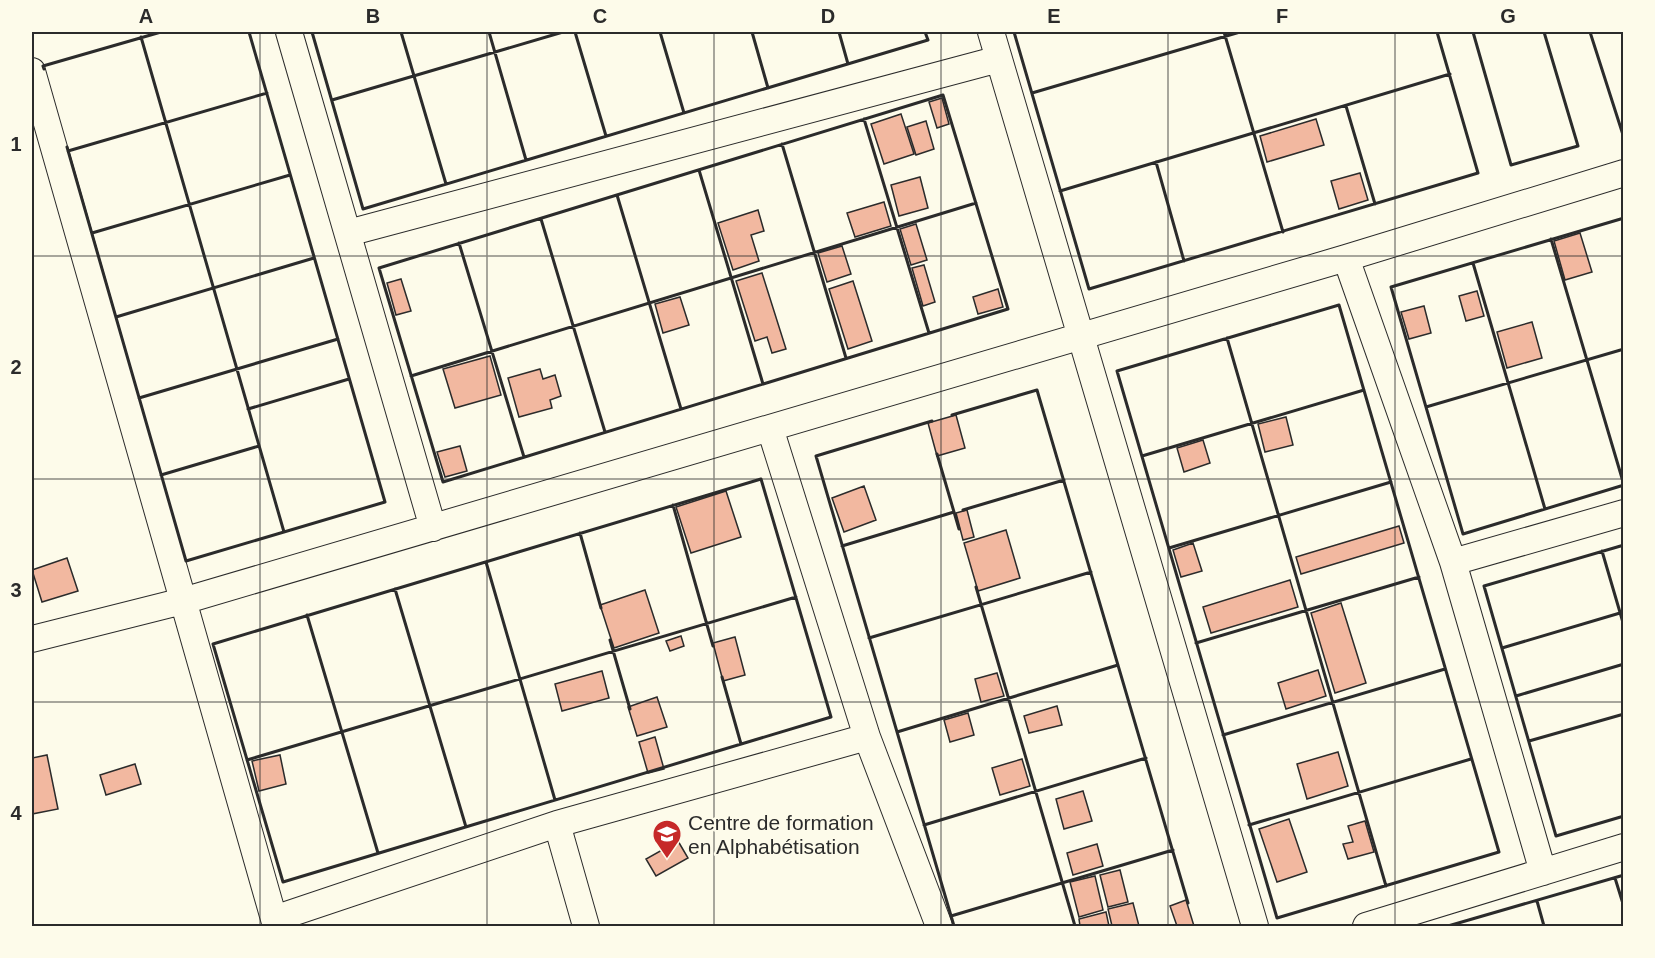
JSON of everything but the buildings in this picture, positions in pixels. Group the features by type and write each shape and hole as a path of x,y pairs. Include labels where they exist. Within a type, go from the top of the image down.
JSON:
{"street":[{"path":"290,32 433,528"},
{"path":"991,32 1255,927"},
{"path":"348,233 999,58"},
{"path":"32,70 275,923 557,824 867,737"},
{"path":"32,639 183,601 433,528 1346,258 1623,173"},
{"path":"1346,258 1453,562 1543,872"},
{"path":"770,428 867,737 939,927"},
{"path":"1453,562 1623,513"},
{"path":"557,824 586,927"},
{"path":"1366,927 1623,848"}],"wall":[{"path":"44,69 43,66 161,32"},
{"path":"67,147 186,561 385,502 249,32"},
{"path":"312,32 363,209 928,40 925,32"},
{"path":"401,32 446,184"},
{"path":"489,32 526,160"},
{"path":"332,100 563,32"},
{"path":"575,32 606,136"},
{"path":"660,32 684,113"},
{"path":"752,32 768,88"},
{"path":"839,32 848,64"},
{"path":"1014,32 1089,289 1478,173 1437,32"},
{"path":"1224,32 1283,232"},
{"path":"1032,93 1240,32"},
{"path":"1473,32 1511,165 1578,146 1544,32"},
{"path":"1590,32 1624,138"},
{"path":"141,37 284,532"},
{"path":"1060,191 1450,74"},
{"path":"68,151 267,93"},
{"path":"943,95 1008,309 443,482 379,268 943,95"},
{"path":"1346,106 1375,204"},
{"path":"864,119 929,333"},
{"path":"782,144 846,358"},
{"path":"1156,162 1184,261"},
{"path":"699,170 763,384"},
{"path":"92,233 290,175"},
{"path":"617,195 681,409"},
{"path":"411,376 976,203"},
{"path":"1624,218 1391,287 1463,534 1624,485"},
{"path":"541,219 605,432"},
{"path":"1551,239 1624,485"},
{"path":"459,243 524,457"},
{"path":"116,317 314,258"},
{"path":"1473,263 1545,509"},
{"path":"1339,305 1499,852 1277,918 1117,371 1339,305"},
{"path":"1227,338 1386,886"},
{"path":"139,398 338,339"},
{"path":"1426,407 1624,349"},
{"path":"248,409 349,379"},
{"path":"952,415 1037,390 1188,903"},
{"path":"1142,456 1364,390"},
{"path":"932,421 816,456 954,926"},
{"path":"161,475 259,446"},
{"path":"937,454 959,529"},
{"path":"761,479 831,717 283,882 213,644 761,479"},
{"path":"963,510 1064,480"},
{"path":"1169,548 1391,482"},
{"path":"673,505 713,646"},
{"path":"842,546 954,512"},
{"path":"580,533 601,608"},
{"path":"1624,545 1484,586 1556,836 1624,816"},
{"path":"1602,551 1624,626"},
{"path":"486,562 555,800"},
{"path":"869,638 1091,572"},
{"path":"1196,643 1419,577"},
{"path":"976,587 1075,926"},
{"path":"395,589 466,827"},
{"path":"247,760 796,597"},
{"path":"1502,648 1620,613"},
{"path":"307,615 378,853"},
{"path":"610,640 630,709"},
{"path":"1516,696 1624,664"},
{"path":"897,732 1118,665"},
{"path":"1223,735 1445,669"},
{"path":"722,677 741,744"},
{"path":"1529,741 1624,714"},
{"path":"924,825 1146,758"},
{"path":"1249,825 1471,759"},
{"path":"951,916 1173,850"},
{"path":"1448,926 1624,875"},
{"path":"1615,878 1624,907"},
{"path":"1537,901 1544,926"}],"place":[{"name":"Centre de formation en Alphabétisation","path":"667,860"}]}
